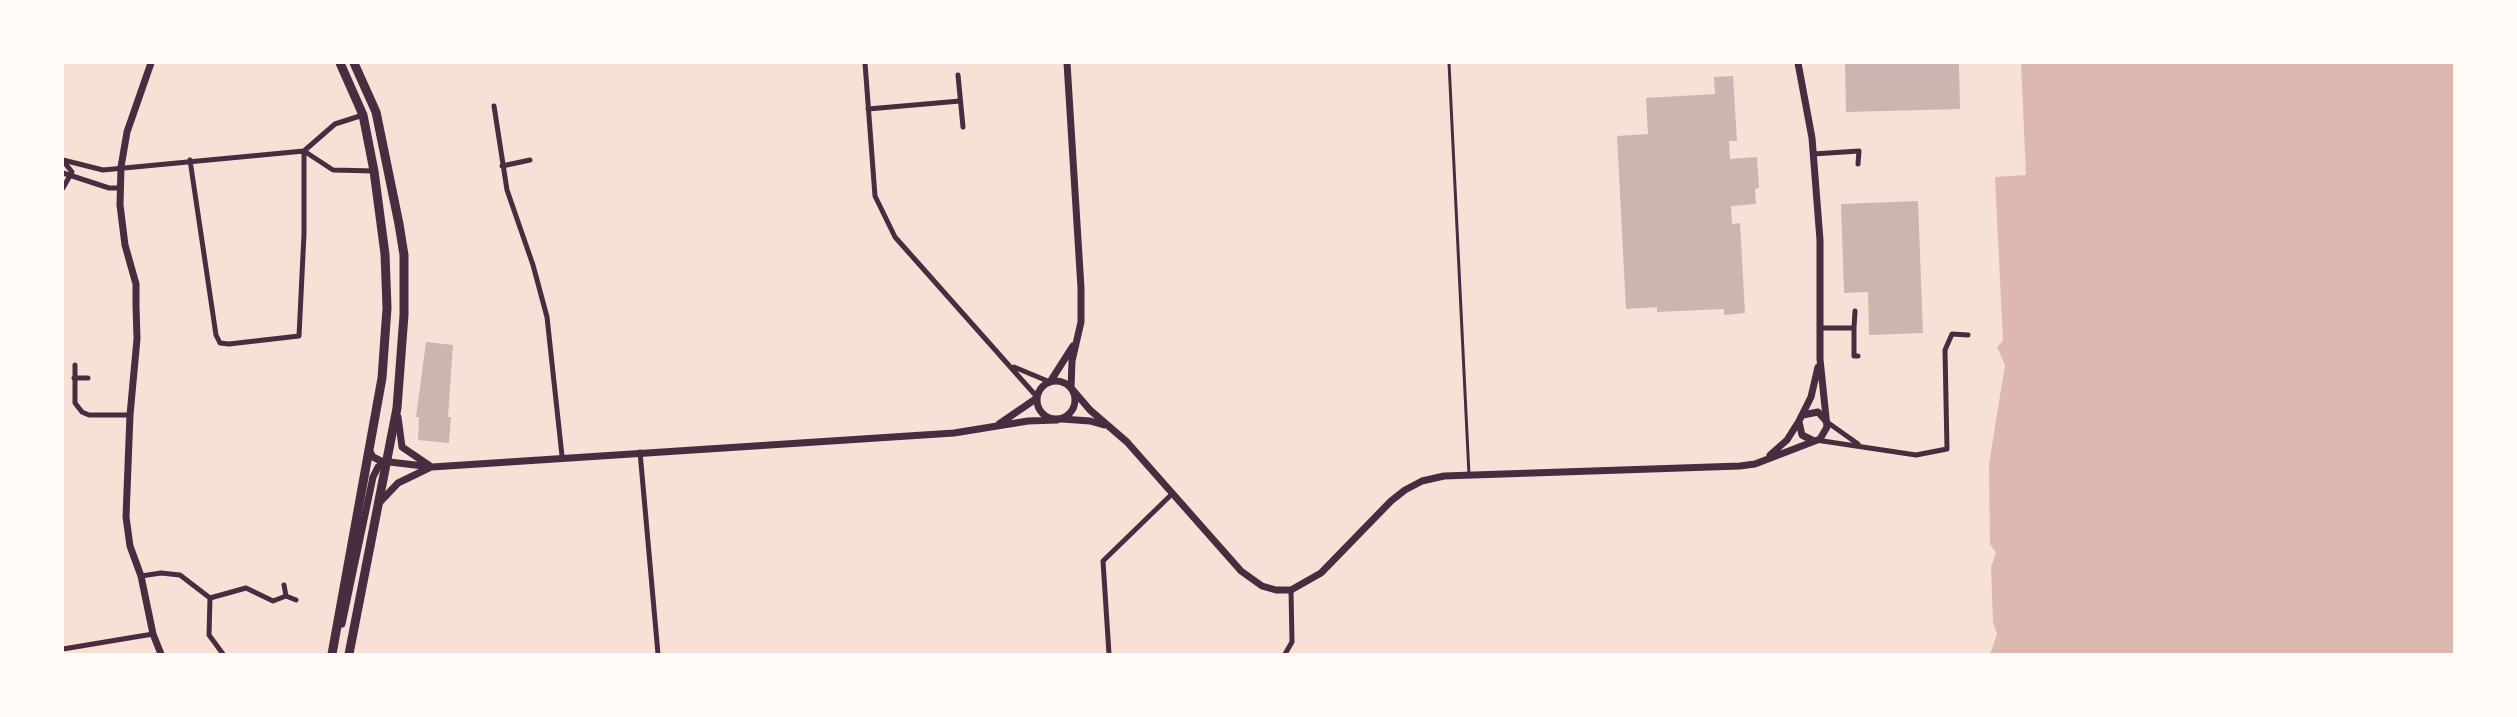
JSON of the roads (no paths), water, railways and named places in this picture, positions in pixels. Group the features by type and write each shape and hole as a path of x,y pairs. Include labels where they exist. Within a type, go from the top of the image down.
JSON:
{"highway":[{"path":"334,654 382,378 387,308 385,254 374,171 363,115 340,63"},
{"path":"349,654 397,408 403,337 404,255 376,112 354,63"}],"street":[{"path":"151,63 127,132 121,167 125,245 136,284 137,339 130,415 126,517 130,546 141,576 153,634 161,654"},
{"path":"865,63 875,196 895,237 1010,364 1037,398 1040,411 1044,416 1090,421 1109,428"},
{"path":"369,450 373,457 386,462 432,467 562,456 858,440 1065,418 1074,408 1075,395 1072,389 1071,370 1081,322 1081,288 1067,63"},
{"path":"1010,364 1050,382 1062,381 1072,389 1109,428 1126,442 1241,572 1262,586 1292,590 1321,573 1405,490 1444,476 1673,470 1740,466 1762,461 1824,436 1827,422 1820,359 1820,240 1813,154 1798,63"},
{"path":"958,75 963,126"},
{"path":"868,109 960,101"},
{"path":"494,106 502,166 512,210 533,265 547,317 562,456"},
{"path":"190,160 216,335 220,343 299,336 304,234 304,151 335,124 363,115"},
{"path":"65,162 103,170 304,151 333,170 374,171"},
{"path":"1813,154 1859,151 1858,164"},
{"path":"502,166 530,160"},
{"path":"63,188 71,175 71,168 65,162"},
{"path":"63,173 109,188 121,188"},
{"path":"1855,311 1854,356 1858,356"},
{"path":"1820,328 1854,328"},
{"path":"1801,419 1802,435 1815,440 1916,455 1947,449 1946,350 1952,334 1968,335"},
{"path":"991,427 1015,416 1037,398 1041,388 1050,382 1076,341"},
{"path":"1762,461 1787,440 1801,419 1811,397 1820,359"},
{"path":"75,364 75,403 82,412 89,415 130,415"},
{"path":"74,378 88,378"},
{"path":"397,408 402,447 432,467"},
{"path":"1801,419 1813,411 1821,414 1827,422 1865,448"},
{"path":"640,452 658,654"},
{"path":"334,654 374,477 378,467 386,462"},
{"path":"378,504 398,483 432,467"},
{"path":"1109,654 1103,561 1172,494"},
{"path":"141,576 161,573 180,575 210,598"},
{"path":"284,585 286,596"},
{"path":"210,598 246,588 273,601 286,596 296,600"},
{"path":"1285,654 1292,642 1292,590"},
{"path":"210,598 209,635 223,654"},
{"path":"63,649 153,634"}],"lane":[{"path":"1449,63 1469,475"}]}
